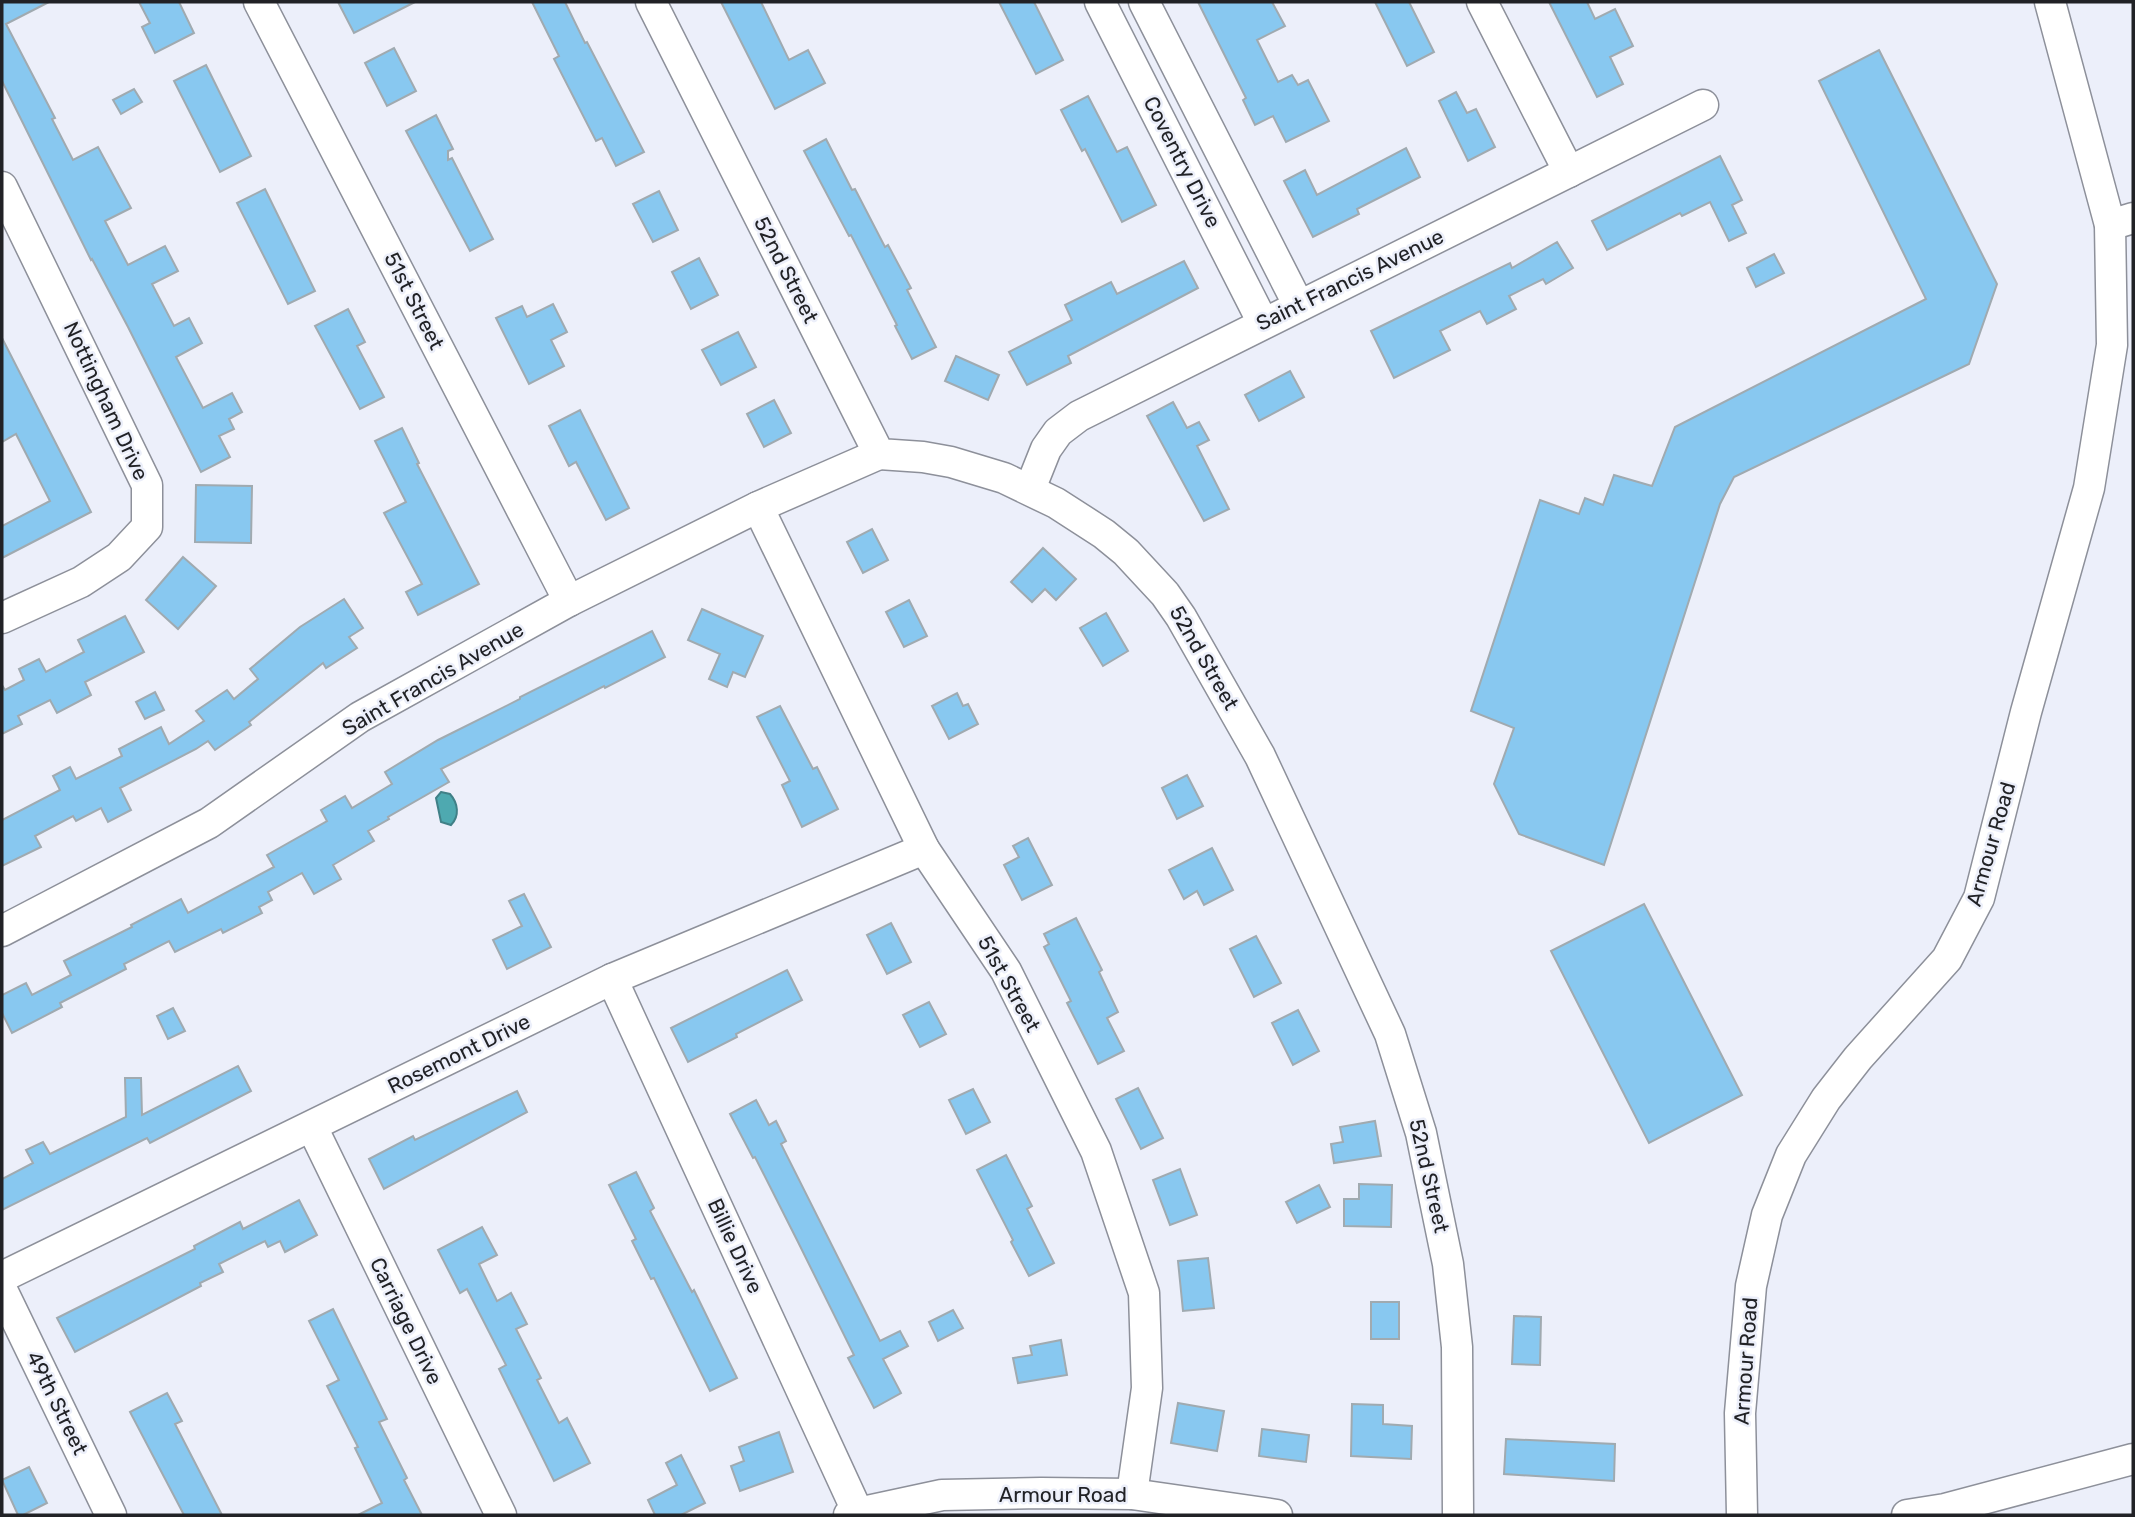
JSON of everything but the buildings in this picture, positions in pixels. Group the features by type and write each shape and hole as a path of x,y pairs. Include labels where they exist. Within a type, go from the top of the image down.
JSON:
{"street":[{"name":"51st Street","path":"259,2 569,601"},
{"name":"52nd Street","path":"651,2 879,454 950,462 1004,478 1080,517 1118,546 1153,579 1181,617 1260,756 1390,1034 1421,1133 1448,1264 1457,1347 1458,1515"},
{"name":"Coventry Drive","path":"1100,2 1264,323"},
{"name":"Coventry Drive","path":"1144,2 1298,306"},
{"path":"1482,2 1569,172"},
{"name":"Armour Road","path":"1742,1515 1741,1400 1751,1286 1766,1215 1791,1155 1826,1099 1858,1058 1947,959 1979,898 2026,712 2089,488 2112,345 2121,221 2050,2"},
{"name":"Saint Francis Avenue","path":"1030,489 1046,449 1058,432 1079,416 1703,105"},
{"name":"Nottingham Drive","path":"2,187 148,485 147,527 119,557 81,582 2,618"},
{"name":"Saint Francis Avenue","path":"2,932 209,823 360,717 569,601 758,507 879,454"},
{"name":"51st Street","path":"758,507 924,849 1006,971 1096,1151 1144,1293 1147,1388 1132,1494"},
{"name":"Rosemont Drive","path":"2,1277 612,979 924,849"},
{"name":"Billie Drive","path":"612,979 854,1514"},
{"name":"Carriage Drive","path":"312,1127 501,1515"},
{"name":"49th Street","path":"2,1290 111,1515"},
{"path":"1907,1515 1945,1509 2133,1459"},
{"name":"Armour Road","path":"854,1514 942,1495 1132,1494 1277,1515"}],"water":[{"path":"441,792 450,794 455,801 457,814 451,825 441,822 436,798"}]}
